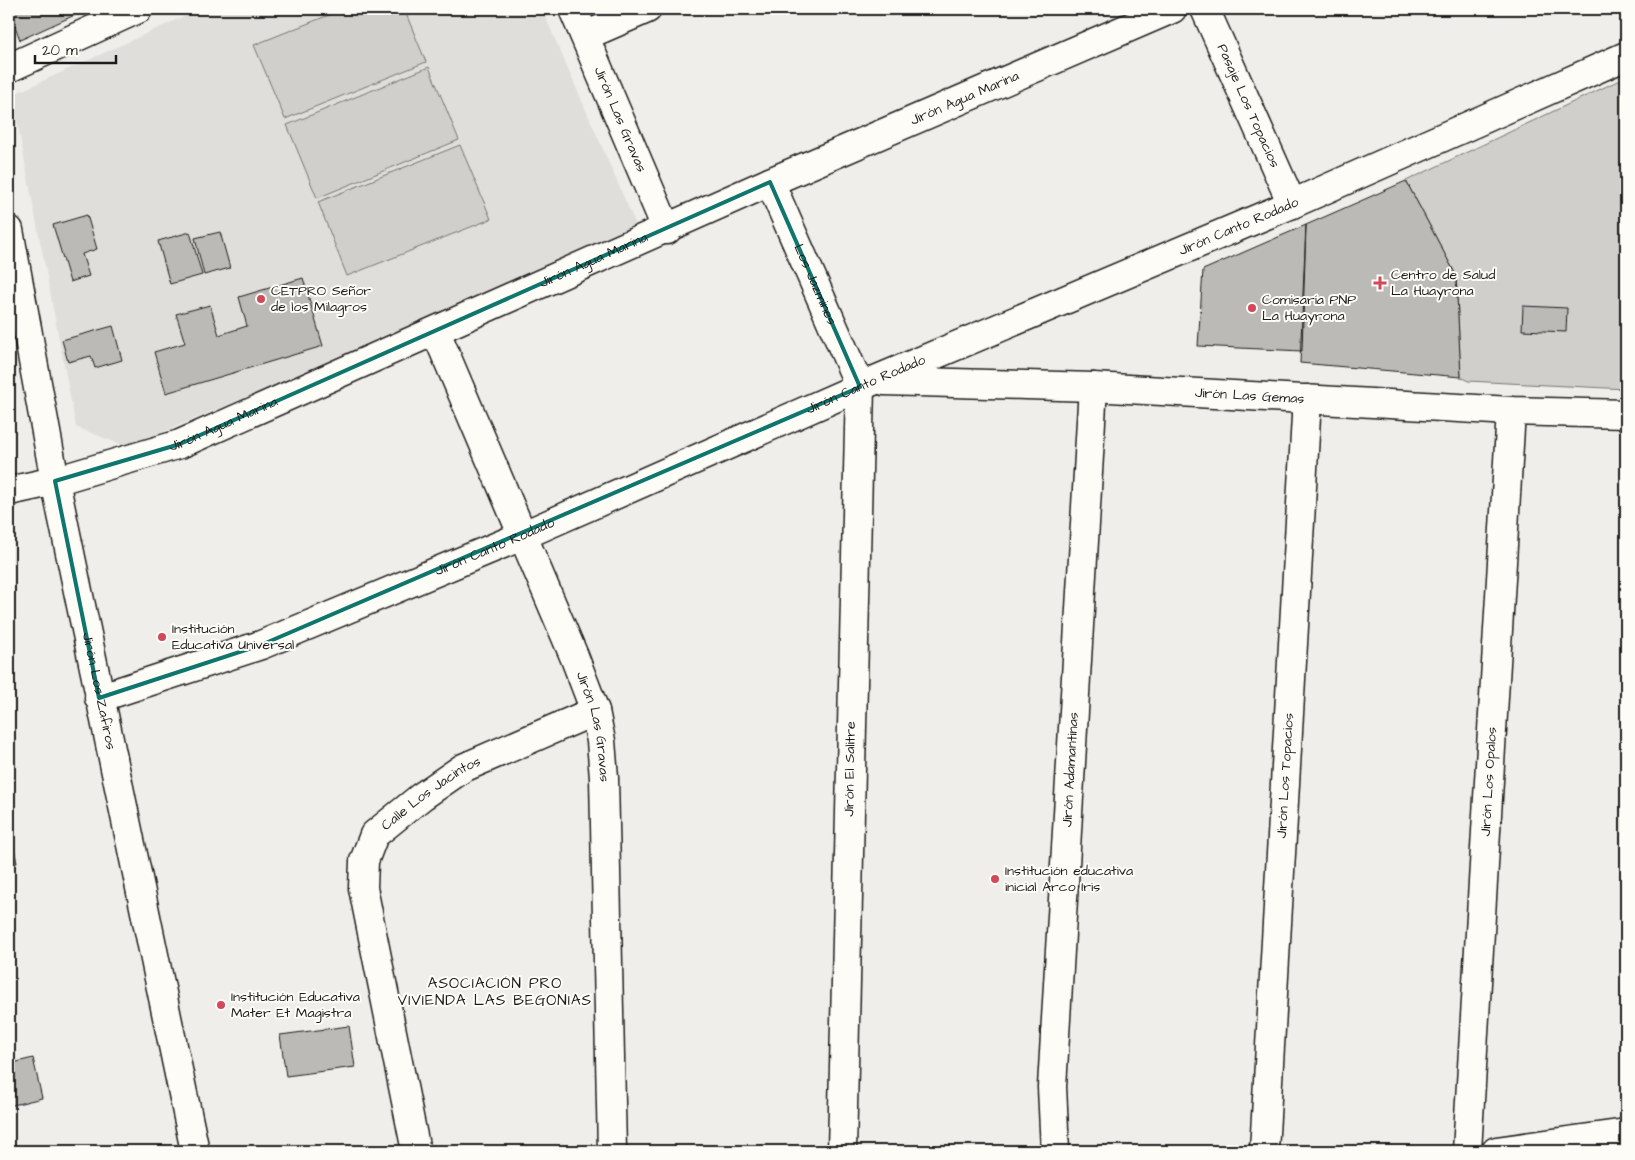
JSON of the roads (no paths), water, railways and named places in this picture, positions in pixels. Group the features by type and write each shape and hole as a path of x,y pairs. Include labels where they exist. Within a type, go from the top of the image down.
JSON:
{"street":[{"path":"9,68 138,9"},
{"name":"Jirón Las Gravas","path":"573,9 667,230"},
{"path":"585,36 647,9"},
{"name":"Jirón Agua Marina","path":"9,491 55,482 180,444 667,230 770,182 1172,9"},
{"name":"Pasaje Los Topacios","path":"1205,9 1292,204"},
{"name":"Jirón Canto Rodado","path":"99,698 261,645 524,535 867,384 1292,204 1626,56"},
{"name":"Los Jazmines","path":"770,182 867,384"},
{"name":"Jirón Los Zafiros","path":"9,230 55,482 196,1151"},
{"name":"Jirón Las Gravas","path":"436,332 524,535 595,711 601,740 604,778 612,1151"},
{"name":"Jirón Las Gemas","path":"867,384 1093,387 1511,411 1626,414"},
{"name":"Jirón El Salitre","path":"842,1151 867,384"},
{"name":"Jirón Adamantinas","path":"1055,1151 1052,1087 1093,387"},
{"name":"Jirón Los Topacios","path":"1264,1151 1307,399"},
{"name":"Jirón Los Opalos","path":"1467,1151 1511,411"},
{"name":"Calle Los Jacintos","path":"416,1151 363,888 364,861 374,835 421,796 463,768 595,711"},
{"path":"1496,1151 1626,1134"}],"place":[{"name":"Centro de Salud La Huayrona","path":"1380,283"},
{"name":"CETPRO Señor de los Milagros","path":"261,299"},
{"name":"Comisaría PNP La Huayrona","path":"1252,308"},
{"name":"Institución Educativa Universal","path":"162,637"},
{"name":"Institución educativa inicial Arco Iris","path":"995,879"},
{"name":"Institución Educativa Mater Et Magistra","path":"221,1005"}],"district":[{"name":"ASOCIACIÓN PRO VIVIENDA LAS BEGONIAS","path":"495,992"}]}
